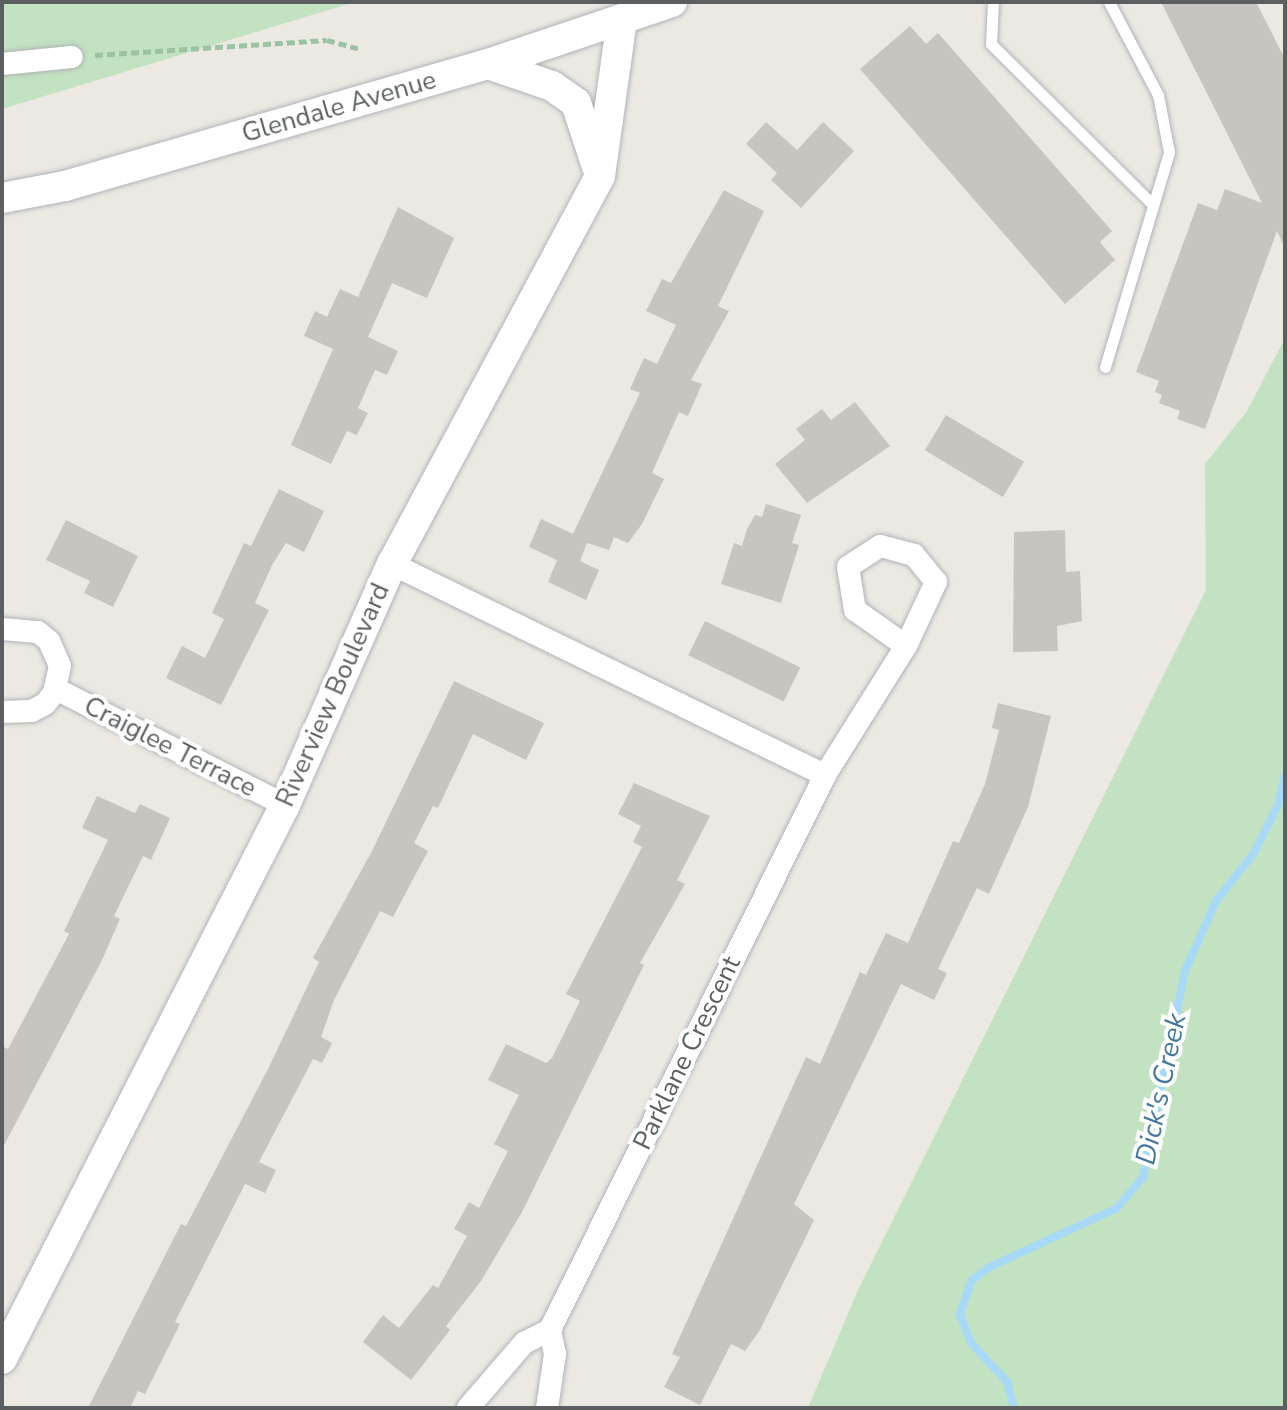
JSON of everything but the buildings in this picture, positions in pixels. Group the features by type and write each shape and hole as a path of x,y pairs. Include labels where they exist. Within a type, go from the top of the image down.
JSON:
{"street":[{"name":"Glendale Avenue","path":"2,198 65,186 488,64 672,2"},
{"name":"Riverview Boulevard","path":"2,1359 285,805 392,564 600,176 622,20"},
{"path":"2,64 72,57"},
{"path":"488,64 552,86 576,103 600,176"},
{"name":"Parklane Crescent","path":"550,1330 825,775 906,646 936,582 914,555 880,546 848,567 855,610 906,646"},
{"path":"392,564 825,775"},
{"name":"Craiglee Terrace","path":"2,629 25,627 49,641 60,666 56,689 32,711 2,712"},
{"name":"Craiglee Terrace","path":"56,689 285,805"},
{"path":"468,1408 524,1343 550,1330 555,1354 547,1408"}],"lane":[{"path":"993,2 991,44 1153,205"},
{"path":"1105,367 1169,152 1158,95 1109,2"}],"path":[{"path":"72,57 327,40 360,49"}],"green space":[{"path":"2,2 355,2 2,109"},
{"path":"1285,338 1285,1408 808,1408 858,1290 1206,590 1205,464 1247,411"}],"waterway":[{"name":"Dick's Creek","path":"1014,1408 1007,1382 971,1343 960,1314 972,1280 990,1267 1117,1208 1143,1177 1185,971 1216,901 1254,853 1278,805 1285,775"}]}
